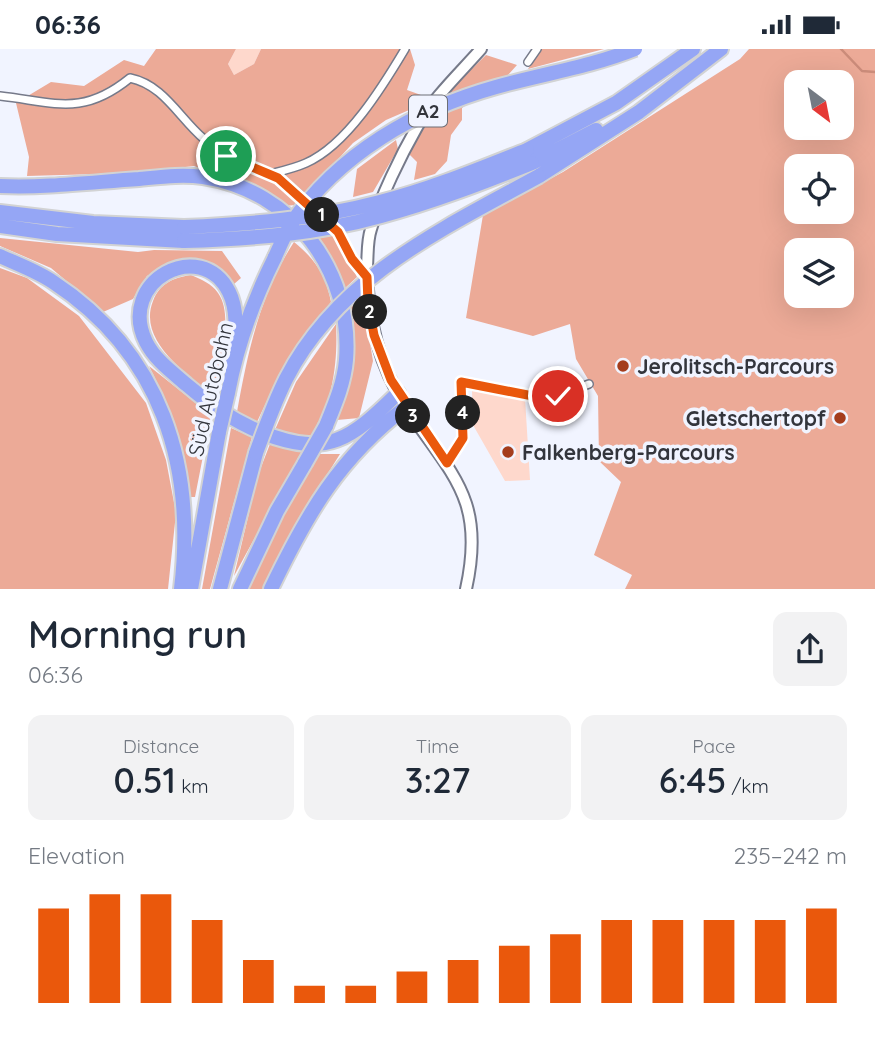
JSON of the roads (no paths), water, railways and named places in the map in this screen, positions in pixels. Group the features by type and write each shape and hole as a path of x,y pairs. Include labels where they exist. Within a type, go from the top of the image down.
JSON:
{"highway":[{"name":"Süd Autobahn","path":"191,589 233,365 257,293 291,224 326,184 351,161 397,127 467,95 635,49"},
{"path":"220,589 256,453 287,377 313,337 357,288 405,251 693,49"},
{"path":"0,212 240,239 297,233 378,217 461,191 533,163 639,111 721,49"},
{"path":"0,186 50,185 176,175 203,177 242,187 260,196 298,223 318,248 334,278 346,323 346,362 342,384 326,426 277,511 240,589"},
{"path":"0,226 57,233 184,234"},
{"path":"0,256 51,280 79,301 108,328 162,405 180,464 185,520 181,589"},
{"path":"233,365 236,318 228,291 208,272 188,267 173,269 160,275 149,286 141,305 139,315 146,342 164,365 198,394 249,427 288,442 315,445 327,443 355,431 398,393"},
{"path":"271,589 316,503 342,465 373,432 406,407"}],"main road":[{"path":"466,589 471,565 472,526 466,498 447,463 406,407 386,369 374,335 368,303 367,277 370,230 417,126 481,49"}],"street":[{"path":"269,175 308,163 342,137 364,113 405,49"},
{"path":"528,62 537,49"},
{"path":"0,96 48,104 74,104 96,101 130,78 145,81 166,97 184,122 226,156 288,185 332,224 352,259 367,277"},
{"path":"447,463 463,438 461,382 543,398 558,396 589,384"}],"waterway":[{"path":"841,49 862,71 875,72"}],"place":[{"name":"Jerolitsch-Parcours","path":"623,366"},
{"name":"Gletschertopf","path":"840,418"},
{"name":"Falkenberg-Parcours","path":"508,452"}]}
